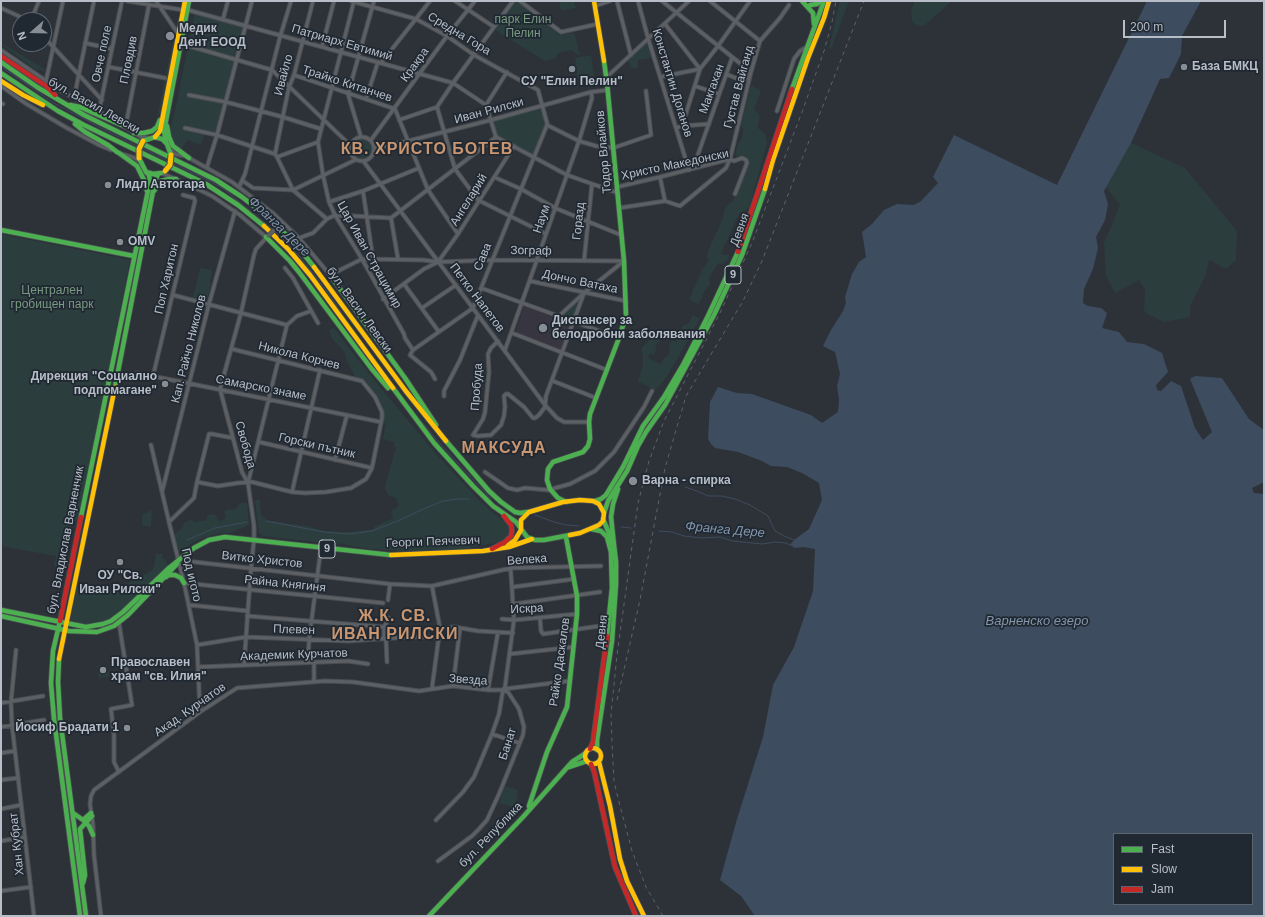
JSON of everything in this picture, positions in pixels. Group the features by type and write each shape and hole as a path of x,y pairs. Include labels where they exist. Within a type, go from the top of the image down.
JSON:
{"main road":[{"path":"185,1 186,10 182,44 164,132 170,152 170,165 161,173 153,174 146,172 140,160 139,149 144,141 160,131 178,35 186,10 190,1"},
{"path":"807,5 817,4 821,1"},
{"name":"Девня","path":"595,502 602,499 606,495 624,467 643,426 664,397 683,365 737,254 757,196 768,158 824,1"},
{"name":"Девня","path":"604,513 608,500 624,476 646,432 665,405 714,315 742,255 808,58 824,18 828,1"},
{"name":"Тодор Влайков","path":"551,491 548,485 547,475 550,465 557,460 583,452 588,446 590,439 590,414 608,370 626,316 624,261 608,90 594,3"},
{"path":"807,5 821,11 824,18"},
{"path":"807,5 814,17 814,28"},
{"path":"821,11 827,8"},
{"path":"1,56 46,86 63,103 80,108 126,127"},
{"name":"бул. Васил Левски","path":"1,62 63,103 104,126 216,180 242,197 271,220 294,242 313,265 405,390 450,446 501,502 516,512 529,512"},
{"name":"бул. Васил Левски","path":"1,73 60,112 97,132 206,184 231,200 264,226 288,250 310,276 411,414 439,448 473,486 496,508 513,520 527,537 532,539"},
{"path":"1,81 28,99 60,112 86,132 133,162 137,166 150,195"},
{"path":"134,133 146,133 156,129 164,110"},
{"path":"167,116 167,130 172,142 177,150 189,158"},
{"path":"152,137 162,139 166,142"},
{"name":"бул. Владислав Варненчик","path":"86,916 58,700 59,660 150,195 150,179 146,172"},
{"name":"бул. Владислав Варненчик","path":"80,916 52,700 51,670 53,651 134,256 150,195 155,181 161,173"},
{"path":"150,195 162,181 176,179"},
{"path":"1,230 134,256"},
{"path":"267,237 290,261 374,372 411,414"},
{"path":"330,275 423,404 450,446"},
{"path":"614,545 612,508 624,476"},
{"path":"551,491 558,498 567,502"},
{"path":"550,505 551,491"},
{"path":"504,548 515,540 521,529 522,520 529,512 550,505 584,500 595,502 602,508 604,513"},
{"path":"492,549 507,540 511,536 512,532 510,522 496,508"},
{"name":"9","path":"532,539 544,540 566,537 591,529 599,525 603,519 604,513"},
{"name":"Девня","path":"597,750 597,740 612,641 616,596 614,545 603,519"},
{"name":"Девня","path":"590,749 593,742 607,639 612,588 611,552 607,537 601,531 591,529"},
{"name":"Георги Пеячевич","path":"179,561 194,548 209,540 232,537 384,555 469,552 504,548 532,539"},
{"name":"Райко Даскалов","path":"530,809 529,806 547,752 566,707 577,614 577,596 566,537"},
{"name":"9","path":"1,610 86,627 103,624 111,621 123,612 169,568 179,561"},
{"name":"9","path":"1,616 65,630 97,632 119,623 174,568 179,561"},
{"path":"163,578 169,575 175,575 181,578 184,583"},
{"path":"636,916 615,867 594,771 586,759 586,753 590,749 599,751 601,757 598,762 610,806 620,859 630,888 644,916"},
{"name":"бул. Република","path":"429,916 574,760 586,753"},
{"path":"589,762 596,764 598,762"},
{"name":"бул. Република","path":"567,768 589,762"},
{"path":"73,813 84,821 93,835"},
{"path":"82,884 86,875 80,829 86,818 91,814"}],"street":[{"path":"34,12 38,1"},
{"path":"46,81 63,1"},
{"path":"74,98 84,43 94,1"},
{"name":"Овче поле","path":"99,111 122,1"},
{"name":"Патриарх Евтимий","path":"127,1 186,10 223,19 453,83 486,105"},
{"path":"156,1 178,35"},
{"path":"223,19 228,1"},
{"path":"207,167 226,102 252,1"},
{"path":"240,188 290,1"},
{"name":"Ивайло","path":"276,155 289,88 294,75 313,1"},
{"path":"322,46 334,1"},
{"name":"Средна Гора","path":"353,1 416,19 447,36 474,55 538,90 542,106"},
{"name":"Цар Иван Страцимир","path":"353,1 318,142 323,175 329,202 335,215 362,259 383,299 413,350"},
{"path":"361,137 348,94 374,1"},
{"path":"366,99 380,63 430,1"},
{"path":"455,1 494,27"},
{"name":"Кракра","path":"371,140 447,36 476,1"},
{"path":"399,120 437,107 512,1"},
{"path":"520,1 561,32 598,24"},
{"path":"594,3 610,1"},
{"path":"616,1 631,55"},
{"name":"Константин Доганов","path":"638,1 689,170"},
{"path":"662,1 751,72 745,80 742,81"},
{"path":"610,74 689,1"},
{"path":"710,1 760,42"},
{"path":"682,126 700,69 750,1"},
{"name":"Пловдив","path":"127,119 149,5"},
{"name":"Густав Вайганд","path":"730,160 751,72 760,42 780,18 788,5"},
{"path":"1,8 12,13"},
{"path":"665,24 700,69"},
{"path":"84,43 112,49"},
{"path":"182,44 272,70 350,146 351,154 356,160 364,162 373,156 375,148 371,140 367,138 361,137 355,139 350,146"},
{"path":"777,111 794,59 800,51 807,47"},
{"path":"53,48 102,100"},
{"path":"1,50 46,81 134,133 144,138 152,137"},
{"name":"Макгахан","path":"689,170 695,163 732,58"},
{"path":"109,67 165,78"},
{"path":"660,77 700,69"},
{"path":"506,72 486,105 496,137 567,175 618,193"},
{"path":"726,74 742,81 749,82"},
{"name":"Трайко Китанчев","path":"294,75 395,109"},
{"path":"695,86 719,94"},
{"path":"1,92 2,87 25,103 99,145 140,160"},
{"name":"Иван Рилски","path":"375,148 491,120 591,92 608,90"},
{"path":"542,106 547,125 579,141 596,146 613,148 651,135 646,91"},
{"name":"Наум","path":"505,350 512,334 579,141 592,98 591,92"},
{"path":"190,95 261,111 321,129"},
{"path":"437,107 455,168 478,200 546,234"},
{"path":"395,109 428,190 458,234"},
{"path":"676,128 682,126 709,124"},
{"name":"Сава","path":"473,308 547,125"},
{"path":"185,128 217,135 276,155 318,142"},
{"path":"298,238 313,233 327,219 335,215 391,218 496,137"},
{"name":"Ангеларий","path":"438,262 458,234 478,200 514,146"},
{"path":"170,152 189,158 207,167 240,188 298,238 330,275 362,259"},
{"path":"276,155 294,190 327,219"},
{"name":"Христо Македонски","path":"617,187 742,158 747,162 735,194"},
{"path":"243,180 253,188 294,190 356,160"},
{"path":"619,208 665,201 680,206 726,168 730,160"},
{"name":"Петко Напетов","path":"364,162 545,405 557,418 564,422 589,422"},
{"path":"329,202 363,191 419,168"},
{"path":"161,173 212,196 235,211 267,237"},
{"path":"494,177 521,189 555,208 588,220 621,235"},
{"path":"660,177 665,201"},
{"name":"Горазд","path":"584,261 592,184"},
{"path":"363,191 373,259"},
{"name":"Поп Харитон","path":"153,376 196,202 193,198 183,195"},
{"name":"Кап. Райчо Николов","path":"162,492 209,304 235,211"},
{"path":"391,218 398,259"},
{"path":"220,389 232,349 256,249 281,223"},
{"name":"Зограф","path":"362,259 398,259 438,262 492,260 624,261"},
{"path":"559,316 584,292 624,261"},
{"path":"383,299 424,268 438,262"},
{"path":"284,268 293,278 318,323"},
{"name":"Дончо Ватаха","path":"530,281 626,301"},
{"path":"404,284 439,332"},
{"path":"422,308 456,285"},
{"path":"481,288 619,338"},
{"path":"545,405 546,396 553,381 584,292"},
{"path":"173,295 288,325"},
{"path":"435,379 431,372 410,356 413,350 473,308"},
{"path":"248,483 288,325 297,316 311,311"},
{"path":"444,396 444,391 460,360 478,315"},
{"path":"512,334 608,370"},
{"name":"Прoбудa","path":"498,341 491,348 488,354 489,372 485,412 483,419 473,435 491,435 500,427 504,416 504,396 506,394 508,394 524,408 533,418 539,415 545,405"},
{"name":"Никола Корчев","path":"232,349 362,381 375,397 380,406 382,412 381,422"},
{"path":"292,492 320,370"},
{"name":"Самарско знаме","path":"137,373 381,422"},
{"path":"553,381 596,398"},
{"name":"Свобода","path":"220,389 242,472 248,483 254,526 244,665"},
{"path":"486,472 508,488 517,490 525,488 551,491 570,484 595,471 614,452 644,407 652,391"},
{"path":"335,460 347,415"},
{"path":"196,482 218,486 252,482 292,492 308,493 347,490 366,479 372,468 381,422"},
{"path":"169,522 194,498 196,482 209,434 233,438"},
{"name":"Горски пътник","path":"259,442 372,468"},
{"name":"Под игото","path":"151,445 179,561 197,645 200,712"},
{"path":"308,662 309,640 321,548"},
{"path":"503,690 510,654 514,620 510,559"},
{"name":"Витко Христов","path":"186,561 390,584 432,586"},
{"name":"Велека","path":"432,586 511,568 601,566"},
{"path":"513,587 574,579"},
{"name":"Райна Княгиня","path":"184,583 383,603"},
{"path":"388,600 390,584"},
{"path":"432,586 440,628 432,688"},
{"path":"514,604 600,592"},
{"path":"189,605 248,611"},
{"name":"Искра","path":"502,619 514,620 577,614"},
{"path":"247,616 384,627"},
{"path":"387,662 384,627 389,618"},
{"path":"540,618 541,632 543,634 600,626"},
{"path":"119,623 132,705 111,709 114,735 114,762 119,772"},
{"path":"440,628 460,628 478,631 513,633"},
{"path":"453,686 460,628"},
{"path":"488,690 498,632"},
{"name":"Плевен","path":"197,645 246,637 348,641 439,637"},
{"path":"510,654 573,647"},
{"name":"Хан Кубрат","path":"16,650 11,702 12,725 34,916"},
{"name":"Академик Курчатов","path":"198,667 348,661 368,664"},
{"path":"313,682 314,662"},
{"name":"Акад. Курчатов","path":"101,916 90,804 91,796 94,790 200,712 237,688 324,681 353,682 419,691 432,688"},
{"name":"Звезда","path":"432,688 453,686 503,690 569,681"},
{"name":"Банат","path":"436,820 469,786 492,734 503,690 508,692 519,709 524,727 523,735 499,794 487,820 472,836 438,861"},
{"path":"1,703 43,696"},
{"path":"1,727 44,720"},
{"path":"492,734 519,743"},
{"path":"1,753 15,751"},
{"path":"1,780 18,778"},
{"path":"1,809 21,805"},
{"path":"1,841 25,837"},
{"path":"1,891 30,887"}],"shaded area":[{"name":"Диспансер за белодробни заболявания","path":"524,306 571,324 562,350 515,333"}],"green space":[{"name":"парк Елин Пелин","path":"515,1 558,32 556,35 574,33 580,55 571,50 558,53 555,59 545,61 495,30"},
{"path":"559,1 574,1 576,8 561,11"},
{"path":"840,1 849,1 831,49 829,48"},
{"path":"915,1 952,1 922,26 915,24 912,20 911,10"},
{"path":"195,12 246,25 217,135 205,132 201,145 188,140 181,149 172,138 170,131"},
{"path":"175,33 177,40 162,110 157,117"},
{"path":"647,43 651,58 638,60 638,68 631,68 628,60"},
{"path":"1,44 12,50 12,52 16,52 45,69 44,72 39,69 37,71"},
{"path":"591,55 594,77 578,79 575,58"},
{"path":"751,85 761,91 754,110 759,114 757,127 765,134 767,144 749,208 739,214 721,253 724,255 729,255 729,258 727,261 722,264 719,263 716,266 709,278 710,285 705,290 699,304 689,299 702,270 709,259 706,257 723,218 724,211 728,204 737,197 737,192 745,171 748,168 747,159 742,156 738,157 735,154 742,138 743,130 741,125"},
{"path":"542,106 547,123 533,157 496,137 491,120"},
{"path":"362,137 371,140 374,149 371,158 362,161 353,158 350,149 353,140"},
{"path":"1131,143 1185,168 1237,231 1236,260 1226,269 1209,260 1206,274 1190,306 1190,317 1164,322 1144,312 1145,289 1139,280 1115,293 1106,276 1104,243 1120,205 1106,187"},
{"name":"Централен гробищен парк","path":"1,234 130,260 78,522 76,521 72,526 64,568 54,566 56,556 1,546"},
{"path":"200,268 212,270 207,301 193,297"},
{"path":"584,293 574,322 559,316"},
{"path":"693,315 700,319 668,375 658,388 654,390 638,381 643,364 641,350 643,346 651,339 660,339 659,343 657,342 655,347 657,349 654,355 650,353 648,358 661,364 669,353 672,340 676,342 682,326 688,324"},
{"path":"334,328 370,375 437,455 479,500 493,513 506,522 509,530 507,537 498,542 465,549 407,552 263,536 259,533 255,500 260,500 261,515 266,520 307,526 324,531 351,532 374,529 374,527 393,518 391,511 399,506 396,498 388,495 385,489 396,448 394,446 394,442 383,439 386,423 381,422 382,418 380,406 362,381 354,379 354,374 347,362 345,354 332,339 329,330"},
{"path":"241,503 247,503 249,525 229,533 221,533 202,538 181,551 178,548 174,535 183,527 184,523 192,519 194,522 207,520 207,516 212,514 216,515 220,522 226,517 225,510 236,509"},
{"path":"152,510 151,527 142,525 142,515"},
{"path":"156,554 163,554 162,559 165,559 169,568 116,618 93,626 71,624 76,588 96,588 117,591 120,587 153,570"},
{"path":"97,666 107,666 110,676 99,678"},
{"path":"505,786 518,790 518,797 513,807 499,803"}],"water":[{"name":"Варненско езеро","path":"1147,1 1201,1 1182,36 1181,54 1169,78 1160,79 1131,143 1104,191 1108,204 1105,220 1096,237 1098,248 1093,269 1084,289 1083,303 1088,306 1101,308 1107,313 1102,328 1119,332 1127,342 1144,344 1162,353 1168,372 1156,385 1157,390 1161,391 1171,381 1181,386 1195,428 1203,440 1212,432 1190,379 1195,376 1222,378 1249,419 1264,430 1264,482 1252,488 1254,493 1264,494 1264,916 755,916 741,896 720,880 737,819 763,737 773,685 794,647 813,591 815,549 803,547 795,548 790,545 794,540 809,529 822,500 819,483 802,473 787,467 771,466 738,452 715,448 708,439 710,402 718,387 737,393 752,394 811,415 822,423 838,412 839,400 837,386 840,374 835,352 823,346 843,311 846,303 845,297 852,274 859,262 866,257 862,232 872,224 884,210 897,204 914,205 921,201 938,183 933,177 954,135 1057,185"}],"waterway":[{"name":"Франга Дере","path":"1,67 54,103 139,147"},
{"name":"Франга Дере","path":"142,148 168,161"},
{"name":"Франга Дере","path":"172,163 225,190 272,229"},
{"name":"Франга Дере","path":"275,231 299,256 326,290 349,324"},
{"name":"Франга Дере","path":"410,407 434,437 491,499"},
{"path":"685,487 708,496 722,496 750,505 768,516 775,531 794,540"},
{"path":"266,521 324,532 348,534 372,531 443,501 469,499"},
{"name":"Франга Дере","path":"535,515 554,522 579,526"},
{"path":"187,540 215,528 247,522"},
{"name":"Франга Дере","path":"621,527 631,528"},
{"name":"Франга Дере","path":"659,531 701,538 720,537 732,541 763,544 775,542 790,545"}],"railway":[{"path":"663,916 646,887 632,851 614,781 611,714 617,655 638,503 649,461 664,421 720,313 752,243 824,51 836,1"},
{"path":"617,700 640,600 665,468 686,396 743,301 762,261 864,1"}],"traffic: fast":[{"path":"166,142 164,131 189,1"},
{"path":"802,1 813,13 814,24"},
{"path":"810,5 817,4 821,1"},
{"path":"792,89 824,1"},
{"path":"566,502 558,498 550,489 547,480 548,469 553,462 583,452 588,446 590,439 590,414 626,316 624,261 604,61"},
{"path":"1,62 37,87 84,115 216,180 242,197 294,242 314,267"},
{"path":"1,73 58,111 206,184 238,205 264,226"},
{"path":"70,105 80,107 126,127"},
{"path":"134,133 152,131 157,127 160,120"},
{"path":"75,124 117,152"},
{"path":"167,126 169,137 173,146 189,158"},
{"path":"143,141 155,137 162,139 167,144 171,155"},
{"path":"119,153 137,166 145,182 147,191"},
{"path":"139,158 146,172 153,174 161,173"},
{"path":"81,517 150,181 149,175 146,172"},
{"path":"115,387 155,181 158,174"},
{"path":"154,191 161,181 176,179"},
{"path":"604,513 608,501 627,471 638,446 665,405 714,315 742,255 765,189"},
{"path":"1,230 134,256"},
{"path":"266,237 299,272 371,368 388,388"},
{"path":"595,501 606,495 623,467 643,426 664,397 683,365 738,252"},
{"path":"330,275 405,378 436,425"},
{"path":"393,388 434,443 493,506 516,522 527,537 535,540 544,540 570,535"},
{"path":"446,441 489,491 501,502 515,512 527,512"},
{"path":"614,545 611,517 613,504 618,489"},
{"path":"597,750 597,740 612,641 616,584 614,545 603,519"},
{"path":"591,529 601,531 607,537 611,552 612,588 607,636"},
{"path":"1,610 86,627 103,624 111,621 123,612 169,568 194,548 209,540 225,537 391,555"},
{"path":"530,809 529,806 547,752 567,707 577,614 577,596 566,537"},
{"path":"1,616 69,631 97,632 114,626 128,615 177,564"},
{"path":"166,577 169,575 175,575 181,578 184,583"},
{"path":"60,621 53,651 51,683 54,719 80,916"},
{"path":"59,659 58,682 60,718 86,916"},
{"path":"429,916 523,817 572,762 586,753"},
{"path":"569,767 587,761"},
{"path":"73,813 83,820 91,813"},
{"path":"83,883 85,875 80,829 92,816"},
{"path":"84,821 89,826 93,835"}],"traffic: slow":[{"path":"155,137 160,131 185,1"},
{"path":"594,1 604,61"},
{"path":"765,189 773,160 829,1"},
{"path":"1,81 23,95 43,105"},
{"path":"139,158 139,149 143,141"},
{"path":"165,171 170,165 171,155"},
{"path":"264,226 289,250 310,275 393,388"},
{"path":"314,267 405,390 446,441"},
{"path":"59,659 115,387"},
{"path":"521,528 521,520 529,512 563,502 580,500 593,501 599,504 604,513 603,521 599,525 580,533 570,535"},
{"path":"508,545 515,540 521,530"},
{"path":"391,555 483,551 509,547 532,539"},
{"path":"593,748 600,753 601,756 596,763 593,764 586,759 585,756 590,749 593,748"},
{"path":"599,762 610,806 620,859 627,881 644,916"}],"traffic: jam":[{"path":"1,56 46,86 55,95"},
{"path":"738,252 792,89"},
{"path":"492,549 505,542 511,536 511,525 504,516"},
{"path":"60,621 81,517"},
{"path":"590,749 593,742 607,636"},
{"path":"591,764 594,771 615,867 636,916"}],"place":[{"name":"Медик Дент ЕООД","path":"170,36"},
{"name":"База БМКЦ","path":"1184,67"},
{"name":"СУ \"Елин Пелин\"","path":"572,69"},
{"name":"Лидл Автогара","path":"108,185"},
{"name":"OMV","path":"120,242"},
{"name":"Диспансер за белодробни заболявания","path":"543,328"},
{"name":"Дирекция \"Социално подпомагане\"","path":"165,384"},
{"name":"Варна - спирка","path":"633,481"},
{"name":"ОУ \"Св. Иван Рилски\"","path":"120,562"},
{"name":"Православен храм \"св. Илия\"","path":"103,670"},
{"name":"Йосиф Брадати 1","path":"127,728"}],"district":[{"name":"КВ. ХРИСТО БОТЕВ","path":"427,150"},
{"name":"МАКСУДА","path":"504,449"},
{"name":"Ж.К. СВ. ИВАН РИЛСКИ","path":"395,626"}]}
